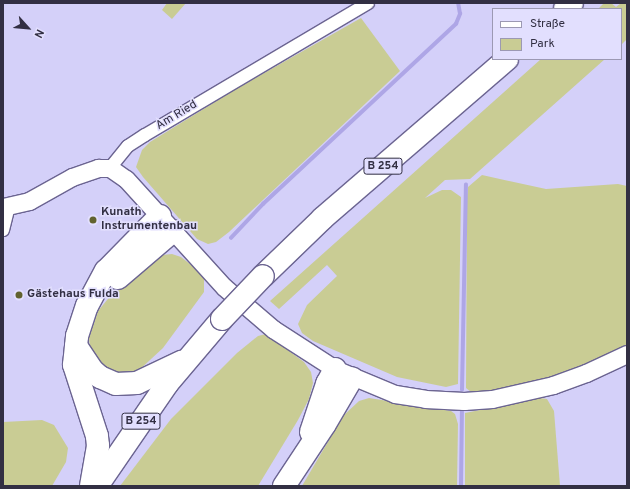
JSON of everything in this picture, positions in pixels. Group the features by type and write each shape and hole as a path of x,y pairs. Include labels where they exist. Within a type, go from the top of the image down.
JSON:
{"highway":[{"name":"B 254","path":"98,486 148,410 188,358 222,319 263,276 323,218 506,60"},
{"path":"91,486 98,452 98,436 74,365 81,321 106,271 166,224"},
{"path":"76,346 92,370 100,377 116,384 137,383 188,358"},
{"path":"284,486 307,448 326,424 343,374"}],"street":[{"name":"Am Ried","path":"110,168 128,146 145,135 368,3"},
{"path":"3,230 6,207 29,202 72,177 98,168 110,168 126,179 224,287 257,316 297,346 343,374 395,394 425,399 464,401 492,399 553,385 586,373 627,354"}],"green space":[{"path":"167,3 186,3 172,19 162,10"},
{"path":"604,3 611,3 616,7 621,3 627,3 627,39 622,44 622,8 599,8"},
{"path":"361,18 400,71 229,232 216,242 208,244 197,239 136,167 142,150 150,142 236,89"},
{"path":"540,60 604,60 470,179 445,180 425,198 442,190 451,190 461,197 458,384 446,387 397,377 313,341 302,333 298,324 307,305 337,276 327,265 279,309 270,301"},
{"path":"482,175 546,189 618,184 627,186 627,348 582,369 499,390 471,392 466,388 467,197 468,187"},
{"path":"172,254 181,257 204,275 204,292 163,348 137,372 114,374 102,368 90,348 89,338 98,311 121,283 162,255"},
{"path":"266,334 304,362 311,372 313,383 309,399 298,420 258,486 120,486 171,419 237,353 258,336"},
{"path":"369,398 451,411 455,414 458,424 457,486 302,486 343,416 359,401"},
{"path":"540,398 547,399 554,411 560,486 465,486 465,413"},
{"path":"42,420 54,425 68,448 66,462 52,486 3,486 3,422"}],"waterway":[{"path":"231,238 263,204 456,24 460,14 458,3"},
{"path":"462,390 466,185"},
{"path":"461,486 462,409"}],"place":[{"name":"Kunath Instrumentenbau","path":"93,220"},
{"name":"Gästehaus Fulda","path":"19,295"}]}
